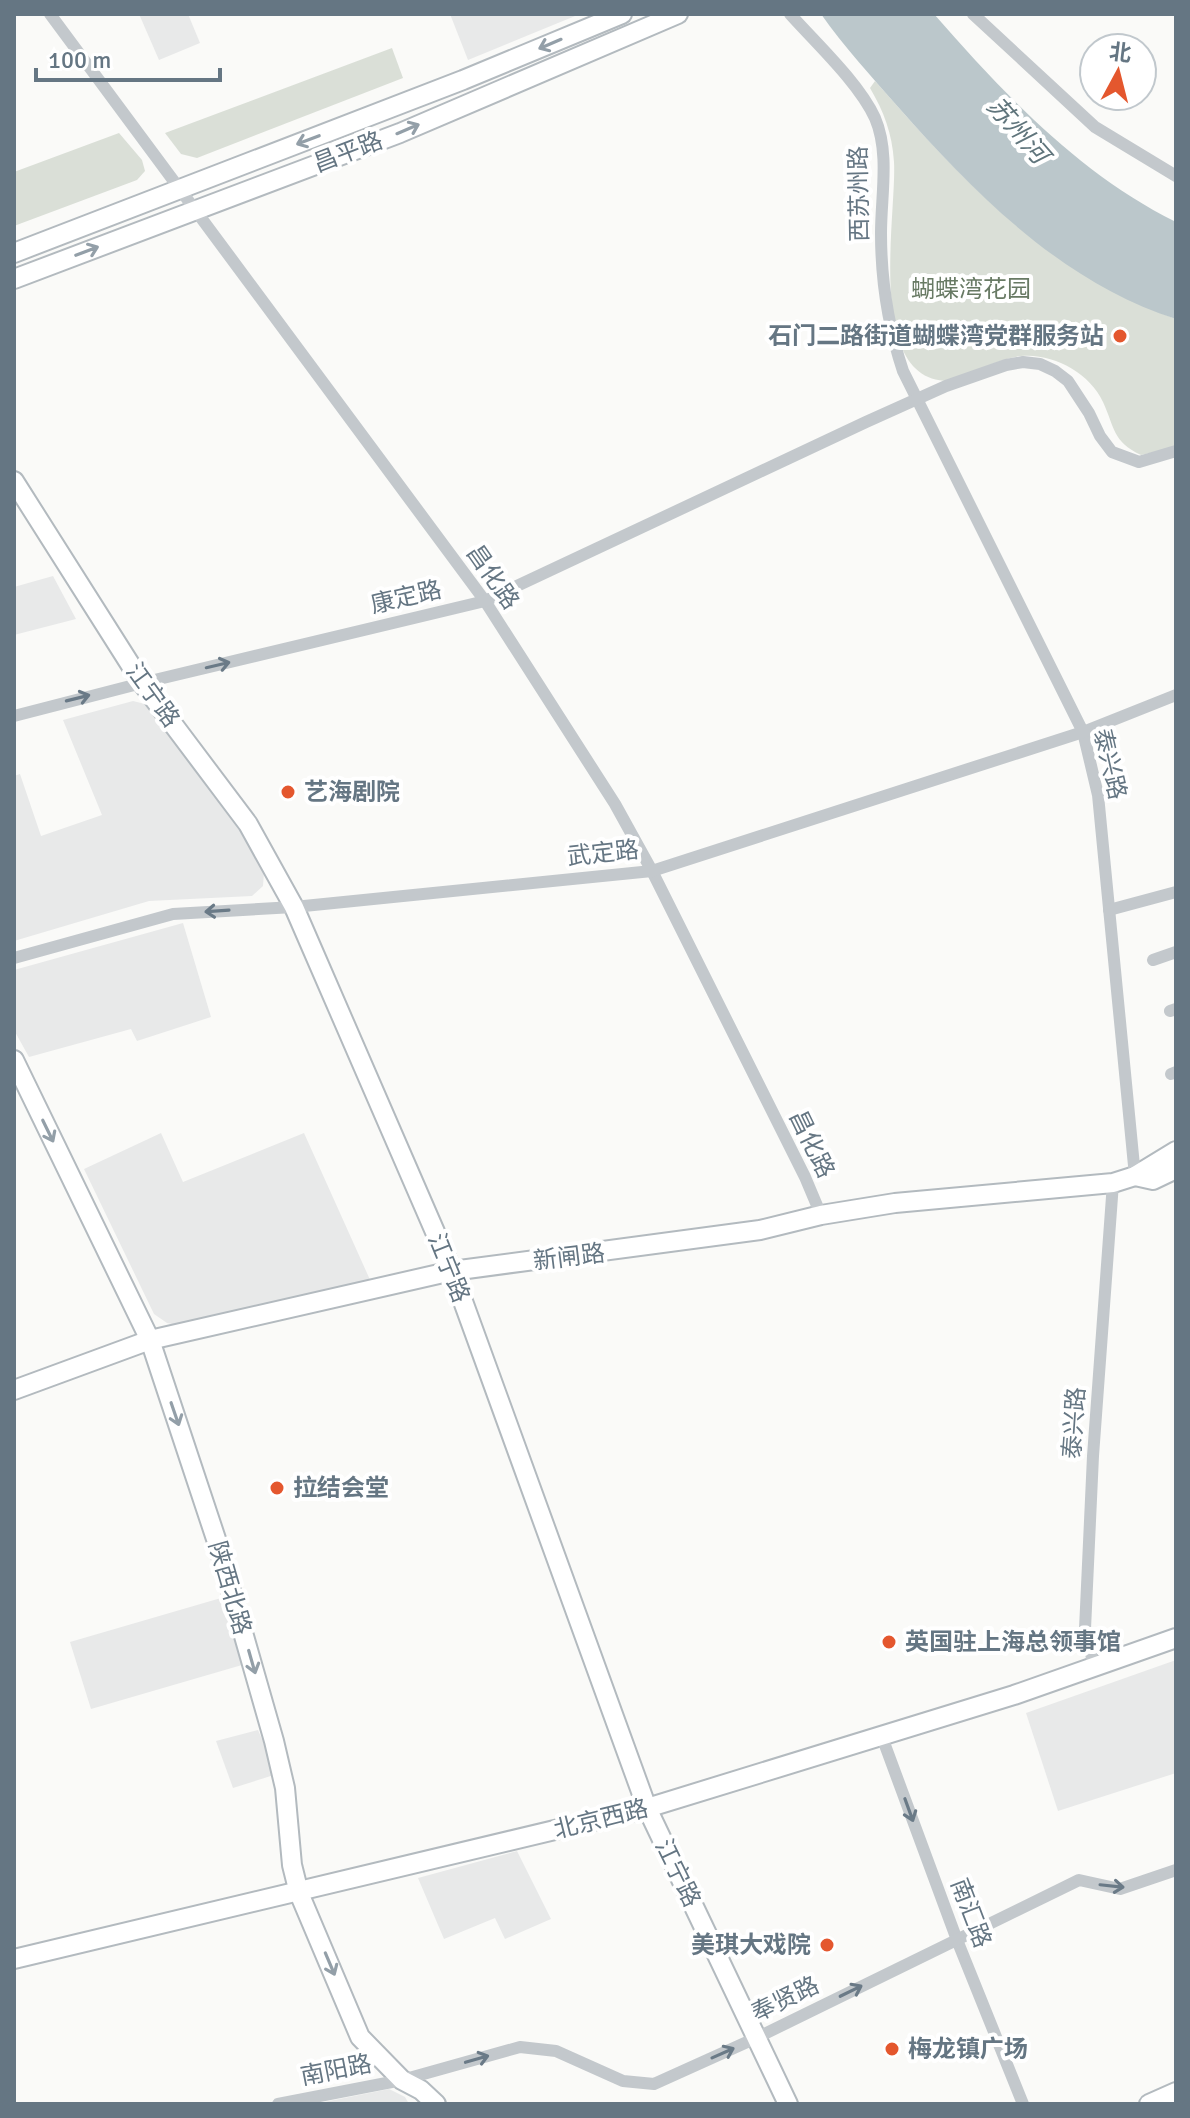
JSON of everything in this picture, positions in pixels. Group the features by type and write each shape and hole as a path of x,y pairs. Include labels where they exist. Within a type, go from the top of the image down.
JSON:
{"main road":[{"name":"昌平路","path":"14,253 463,80 622,14"},
{"name":"昌平路","path":"14,279 400,133 678,14"},
{"name":"江宁路","path":"14,481 142,683 248,824 294,907 452,1271 647,1808 788,2104"},
{"name":"陕西北路","path":"14,1060 150,1340 218,1545 274,1741 285,1788 292,1865 299,1893 360,2037 402,2080 421,2090 436,2104"},
{"name":"新闸路","path":"14,1390 150,1340 452,1271 760,1230 821,1215 895,1203 1113,1183 1135,1176 1176,1151"},
{"name":"新闸路","path":"1135,1176 1153,1180 1176,1169"},
{"name":"北京西路","path":"14,1959 647,1808 1014,1695 1176,1638"},
{"path":"1149,2104 1176,2092"}],"street":[{"name":"昌化路","path":"50,14 485,601 615,804 652,871 821,1215"},
{"name":"西苏州路","path":"790,14 861,96 878,126 883,159 882,251 886,306 899,360 917,400"},
{"path":"973,14 1095,127 1176,176"},
{"name":"康定路","path":"14,716 485,601 946,386 1006,365 1023,362 1040,364 1068,381 1112,452 1139,462 1176,451"},
{"name":"泰兴路","path":"917,400 1083,732 1098,795 1135,1176"},
{"name":"武定路","path":"14,958 159,917 294,907 652,871 1083,732 1176,695"},
{"path":"1109,910 1176,892"},
{"path":"1153,960 1176,952"},
{"name":"泰兴路","path":"1094,1666 1085,1629 1093,1456 1113,1183"},
{"name":"南汇路","path":"882,1737 957,1940 1023,2104"},
{"name":"奉贤路","path":"402,2080 520,2047 556,2051 623,2081 654,2084 756,2038 1079,1880 1120,1889 1176,1870"},
{"name":"南阳路","path":"278,2104 402,2080"}],"shaded area":[{"path":"139,14 188,14 200,43 159,60"},
{"path":"450,14 580,14 468,60"},
{"path":"53,576 76,619 14,635 14,587"},
{"path":"133,701 145,704 251,844 264,872 263,886 252,896 149,901 14,941 14,776 20,774 41,836 102,815 63,720"},
{"path":"183,923 211,1017 137,1041 131,1029 29,1057 14,1030 14,970"},
{"path":"161,1133 183,1182 304,1133 371,1282 182,1326 167,1323 154,1314 84,1169"},
{"path":"221,1598 242,1665 91,1709 70,1642"},
{"path":"1176,1660 1176,1773 1058,1811 1026,1713"},
{"path":"258,1730 277,1774 233,1788 216,1741"},
{"path":"517,1851 551,1919 505,1939 495,1918 444,1939 418,1878"},
{"path":"389,2089 405,2097 409,2104 314,2104"}],"green space":[{"path":"392,48 403,78 197,158 181,154 165,133"},
{"name":"蝴蝶湾花园","path":"875,81 941,154 1010,220 1087,276 1130,300 1176,319 1176,447 1141,455 1132,450 1119,439 1103,402 1089,382 1058,362 1021,356 950,381 923,374 905,355 895,326 891,292 893,151 886,123 870,88"},
{"path":"119,133 142,160 145,171 137,180 14,226 14,172"}],"water":[{"name":"苏州河","path":"821,14 934,14 988,74 1075,156 1141,203 1176,222 1176,319 1096,283 1059,259 990,203 858,62"}],"place":[{"name":"石门二路街道蝴蝶湾党群服务站","path":"1120,336"},
{"name":"艺海剧院","path":"288,792"},
{"name":"拉结会堂","path":"277,1488"},
{"name":"英国驻上海总领事馆","path":"889,1642"},
{"name":"美琪大戏院","path":"827,1945"},
{"name":"梅龙镇广场","path":"892,2049"}]}
